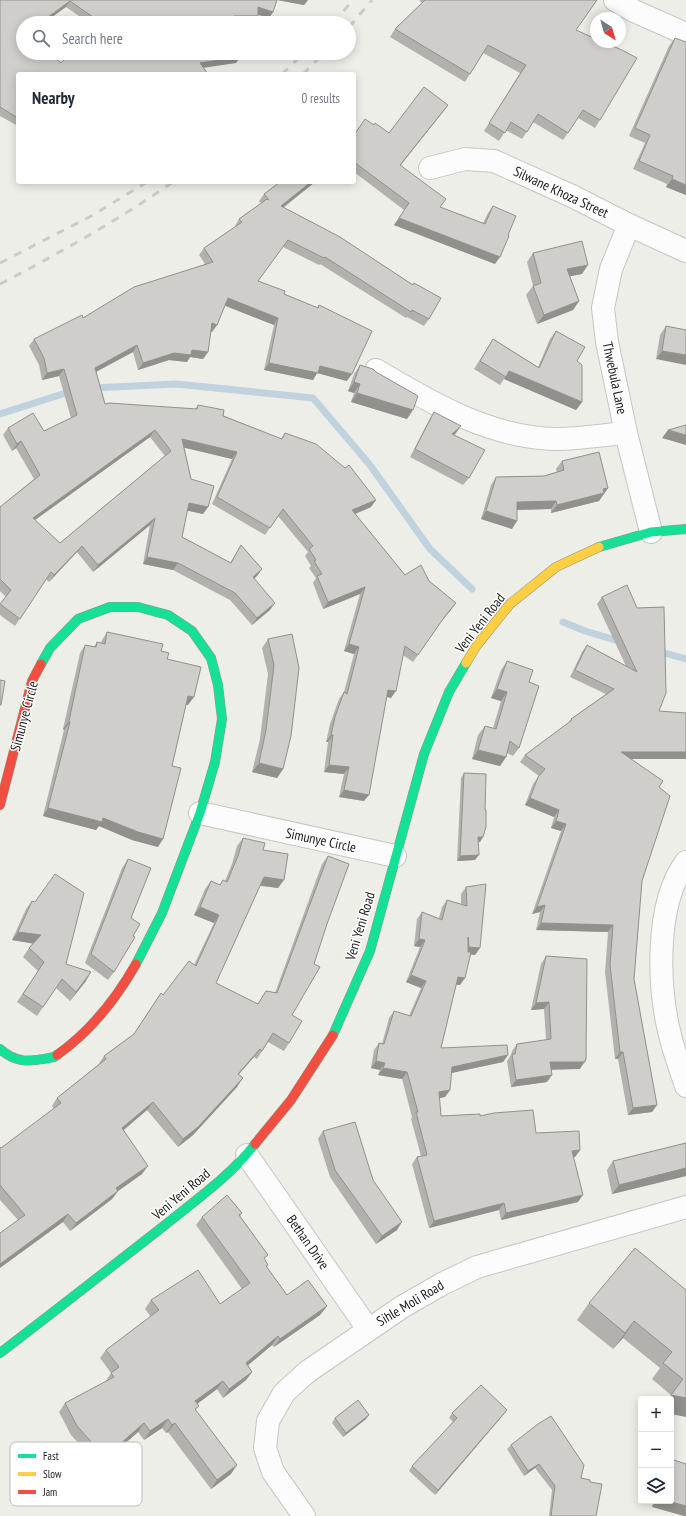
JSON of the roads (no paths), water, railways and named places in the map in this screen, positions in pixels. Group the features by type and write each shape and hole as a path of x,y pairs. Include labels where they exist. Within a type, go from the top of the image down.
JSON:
{"street":[{"path":"615,0 634,11 686,34"},
{"name":"Silwane Khoza Street","path":"430,168 465,159 494,161 572,196 629,225 686,251"},
{"name":"Thwebula Lane","path":"629,225 611,270 603,308 607,342 626,433 651,532"},
{"path":"376,370 428,400 471,420 518,435 557,438 626,433"},
{"name":"Veni Yeni Road","path":"0,1353 169,1222 218,1182 247,1155 291,1100 331,1039 370,951 424,754 449,692 476,645 510,604 556,567 605,544 651,532 686,529"},
{"name":"Simunye Circle","path":"0,806 32,681 50,648 78,619 110,607 138,607 168,615 192,631 211,658 218,685 222,719 215,762 200,813 162,913 141,956 121,990 94,1022 72,1044 54,1057 30,1062 8,1056 0,1049"},
{"name":"Simunye Circle","path":"200,813 395,856"},
{"path":"686,862 682,867 670,895 663,924 661,981 671,1038 686,1086"},
{"name":"Bethan Drive","path":"247,1155 368,1329"},
{"name":"Sihle Moli Road","path":"304,1516 273,1472 265,1448 268,1421 284,1393 308,1372 368,1329 402,1307 435,1287 477,1267 686,1208"}],"waterway":[{"path":"92,388 177,384 313,398 370,465 430,549 472,589"},
{"path":"0,414 72,391"},
{"path":"563,622 585,631 622,642"},
{"path":"657,651 686,659"}],"railway":[{"path":"339,16 353,0"},
{"path":"356,19 372,0"},
{"path":"284,72 297,60"},
{"path":"305,72 317,60"},
{"path":"0,263 93,215 144,184"},
{"path":"0,284 88,236 170,184"}]}
